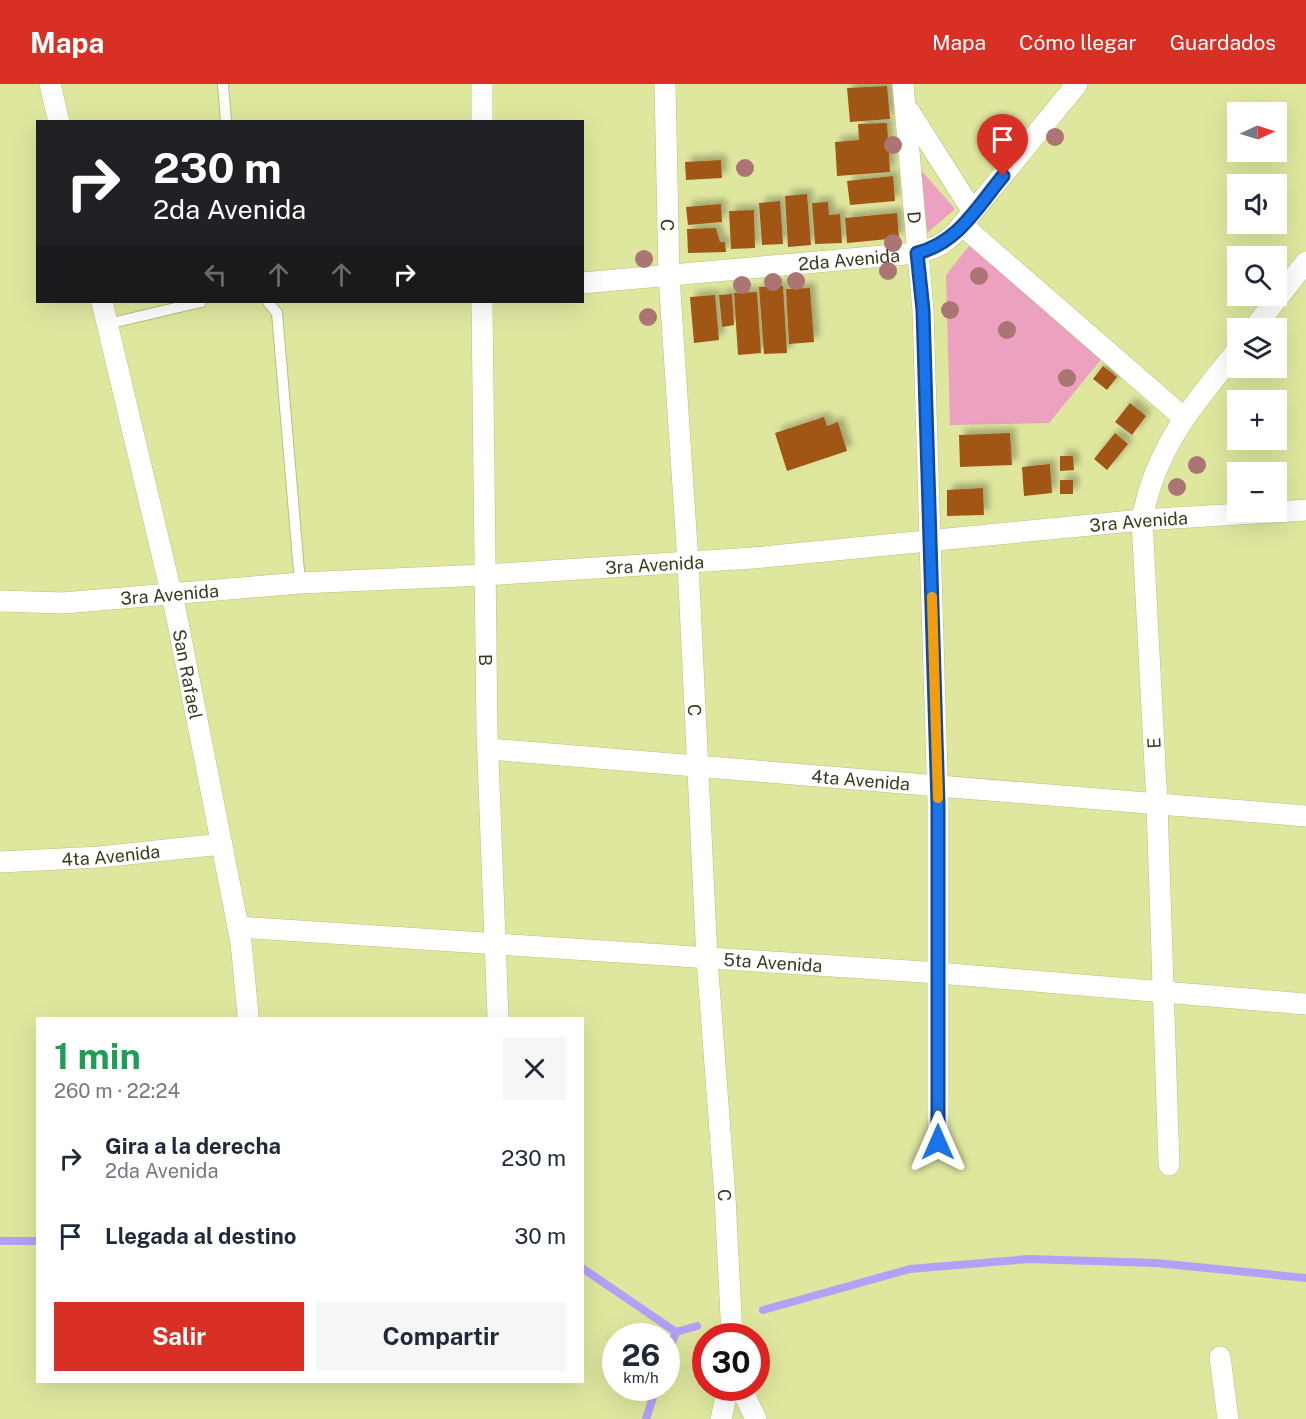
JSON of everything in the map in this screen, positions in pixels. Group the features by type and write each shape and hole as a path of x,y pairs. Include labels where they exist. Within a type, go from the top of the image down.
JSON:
{"street":[{"path":"50,84 59,120"},
{"path":"482,84 482,120"},
{"name":"C","path":"665,84 669,276 688,562 707,959 725,1197 731,1323"},
{"name":"D","path":"903,84 907,108 923,310 937,788 938,1142"},
{"name":"2da Avenida","path":"584,283 917,253 933,249 950,240 1077,84"},
{"path":"907,108 968,219 1184,418"},
{"path":"1262,318 1306,262"},
{"name":"San Rafael","path":"102,303 172,596 238,927 248,1015"},
{"name":"B","path":"482,303 488,749 498,1017"},
{"name":"E","path":"1170,1165 1166,992 1142,520 1148,486 1163,452 1184,418 1227,363"},
{"name":"3ra Avenida","path":"0,601 63,603 172,596 300,582 485,575 753,558 1142,520 1306,510"},
{"name":"4ta Avenida","path":"488,749 696,765 937,788 1306,816"},
{"name":"4ta Avenida","path":"0,862 100,856 222,844"},
{"name":"5ta Avenida","path":"238,927 495,946 939,973 1306,1004"},
{"path":"1220,1357 1228,1419"},
{"path":"721,1419 725,1401"},
{"path":"747,1401 756,1419"}],"lane":[{"path":"223,84 226,120"},
{"path":"107,324 197,303"},
{"path":"269,303 277,313 300,582"}],"shaded area":[{"path":"921,170 955,209 926,234"},
{"path":"969,246 1104,356 1049,423 950,425 946,275"}],"building":[{"path":"887,86 890,119 850,122 847,88"},
{"path":"887,123 890,172 837,176 835,142 859,140 858,124"},
{"path":"721,160 722,178 686,180 685,162"},
{"path":"893,176 895,201 850,205 847,181"},
{"path":"807,194 811,245 788,247 785,196"},
{"path":"780,201 783,244 762,245 759,203"},
{"path":"828,202 829,215 840,214 842,243 815,244 812,203"},
{"path":"721,204 722,222 688,225 686,207"},
{"path":"754,210 755,248 731,249 729,211"},
{"path":"897,213 899,238 847,243 845,218"},
{"path":"716,228 720,242 725,242 726,252 688,253 687,229"},
{"path":"783,286 787,353 764,354 759,287"},
{"path":"810,288 814,342 789,344 786,289"},
{"path":"757,292 761,353 738,355 734,293"},
{"path":"732,294 734,325 722,327 719,295"},
{"path":"715,295 719,340 694,343 690,297"},
{"path":"1103,366 1117,377 1107,390 1093,379"},
{"path":"1130,403 1146,416 1132,435 1115,422"},
{"path":"824,417 827,426 838,422 847,451 787,471 775,433"},
{"path":"1010,433 1012,465 960,467 959,435"},
{"path":"1115,433 1128,444 1107,470 1094,459"},
{"path":"1060,456 1073,456 1074,470 1060,471"},
{"path":"1050,464 1052,493 1024,496 1022,467"},
{"path":"1060,480 1073,480 1073,494 1060,494"},
{"path":"983,488 984,515 947,516 947,490"}],"waterway":[{"path":"0,1241 36,1241"},
{"path":"763,1310 910,1269 1029,1259 1156,1263 1306,1278"},
{"path":"584,1269 663,1323"},
{"path":"680,1331 692,1327"},
{"path":"646,1419 652,1401"}],"slow traffic":[{"path":"932,597 938,798"}],"route":[{"path":"938,1142 938,804 923,310 917,253 933,249 950,240 1003,176"}]}
